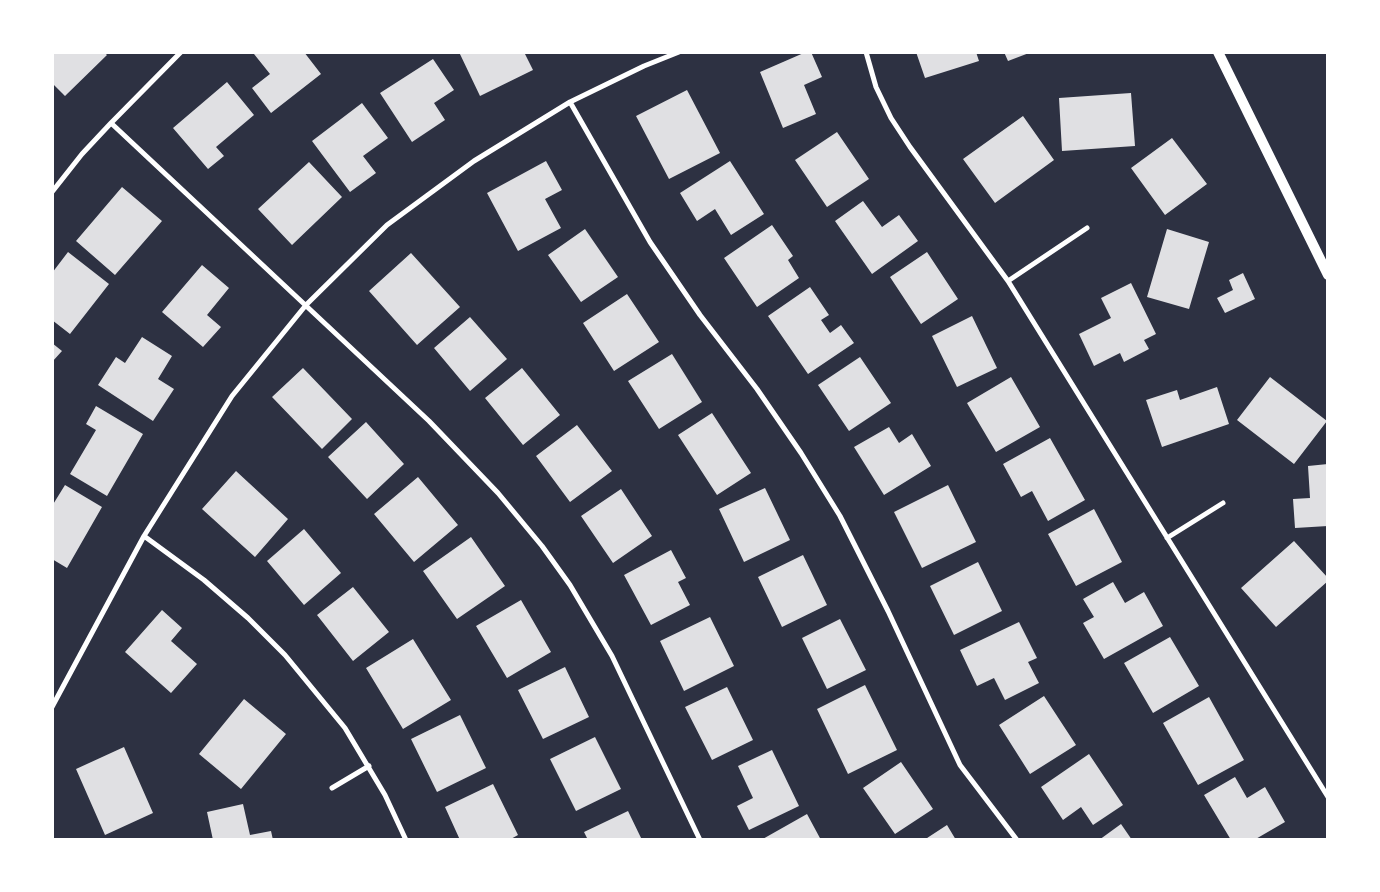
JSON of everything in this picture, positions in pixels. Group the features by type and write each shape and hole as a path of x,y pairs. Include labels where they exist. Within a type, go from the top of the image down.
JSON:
{"main road":[{"path":"1218,52 1328,275"}],"street":[{"path":"52,192 110,123 181,52"},
{"path":"52,707 144,536 232,396 306,305 388,225 474,161 570,102 644,66 679,52"},
{"path":"866,52 876,87 891,118 1008,281 1328,797"},
{"path":"570,102 650,242 700,315 763,397 835,508 888,611 960,765 1017,840"},
{"path":"110,123 429,421 498,493 548,554 570,585 612,656 700,840"},
{"path":"1008,281 1087,228"},
{"path":"1167,538 1223,503"},
{"path":"144,536 204,580 248,618 285,655 318,693 345,728 369,766 406,840"},
{"path":"332,788 369,766"}],"building":[{"path":"52,52 104,52 107,55 65,96 52,83"},
{"path":"255,52 304,52 321,74 271,113 252,88 270,74 254,54"},
{"path":"459,52 524,52 533,70 480,96"},
{"path":"806,52 811,52 822,77 804,85 816,114 783,128 760,72"},
{"path":"916,52 976,52 979,61 925,78"},
{"path":"1004,52 1029,52 1029,53 1008,61"},
{"path":"433,59 454,90 434,103 445,120 412,142 380,93"},
{"path":"227,82 254,115 216,147 224,156 208,169 173,128"},
{"path":"687,90 720,153 669,179 636,116"},
{"path":"1131,93 1135,146 1062,151 1059,98"},
{"path":"362,103 388,138 363,156 376,173 350,192 312,141"},
{"path":"1023,116 1054,160 995,203 963,159"},
{"path":"837,132 869,179 827,207 795,160"},
{"path":"1172,138 1207,184 1165,215 1131,168"},
{"path":"546,161 562,190 545,199 561,228 518,251 487,193"},
{"path":"730,161 764,214 731,235 715,209 697,221 680,193"},
{"path":"309,162 342,197 292,245 258,209"},
{"path":"122,187 162,221 115,275 76,241"},
{"path":"863,201 882,227 899,215 918,241 872,274 835,221"},
{"path":"772,225 793,256 788,260 799,278 757,307 724,258"},
{"path":"585,229 618,277 581,302 548,255"},
{"path":"1167,229 1209,242 1189,309 1147,297"},
{"path":"68,252 109,284 70,334 52,320 52,273"},
{"path":"927,252 958,299 921,324 890,277"},
{"path":"411,253 460,307 417,345 369,291"},
{"path":"202,265 229,288 207,315 221,327 203,347 162,312"},
{"path":"1243,273 1255,299 1225,313 1217,298 1233,290 1229,280"},
{"path":"1131,283 1156,334 1144,340 1149,349 1124,362 1120,353 1094,366 1079,334 1111,318 1101,298"},
{"path":"810,287 829,315 821,320 830,333 841,325 854,343 808,374 768,316"},
{"path":"627,294 659,342 614,371 583,323"},
{"path":"972,316 997,368 957,387 932,336"},
{"path":"470,317 507,359 470,391 434,348"},
{"path":"142,337 172,356 158,379 174,389 153,421 98,385 116,357 125,363"},
{"path":"52,343 62,351 52,362"},
{"path":"672,354 702,402 659,429 628,381"},
{"path":"860,357 891,403 849,431 818,385"},
{"path":"303,368 352,419 322,449 272,397"},
{"path":"522,368 560,415 523,445 485,398"},
{"path":"1011,377 1040,427 996,452 967,403"},
{"path":"1270,377 1327,421 1294,464 1237,420"},
{"path":"1217,387 1229,424 1162,447 1146,400 1177,390 1180,400"},
{"path":"96,406 143,434 107,496 70,474 96,430 86,424"},
{"path":"712,413 751,473 717,495 678,435"},
{"path":"366,422 404,464 367,499 328,457"},
{"path":"577,425 612,471 570,502 536,456"},
{"path":"889,427 899,443 912,434 931,466 884,495 854,447"},
{"path":"1050,438 1085,500 1048,521 1032,491 1021,497 1003,464"},
{"path":"1328,464 1328,526 1295,528 1293,499 1310,498 1308,466"},
{"path":"236,471 288,519 255,557 202,509"},
{"path":"418,477 458,525 414,562 374,514"},
{"path":"65,485 102,507 67,568 52,559 52,506"},
{"path":"948,485 976,542 922,568 894,512"},
{"path":"765,488 790,540 744,562 719,509"},
{"path":"621,489 652,536 613,563 581,516"},
{"path":"1094,509 1122,562 1076,586 1048,534"},
{"path":"304,529 341,573 304,605 267,561"},
{"path":"471,537 505,586 457,619 423,571"},
{"path":"1294,541 1328,578 1328,581 1276,627 1241,588"},
{"path":"671,550 686,578 678,582 690,605 651,625 624,575"},
{"path":"803,555 827,605 782,627 758,577"},
{"path":"978,562 1002,611 954,635 930,586"},
{"path":"1113,582 1125,603 1144,592 1163,626 1104,659 1083,623 1094,617 1083,599"},
{"path":"353,587 389,632 353,661 317,615"},
{"path":"521,600 551,652 507,678 476,626"},
{"path":"162,610 182,628 171,641 197,664 171,693 125,652"},
{"path":"710,617 734,666 684,691 660,641"},
{"path":"840,619 866,670 827,689 802,638"},
{"path":"1019,622 1037,658 1028,662 1039,683 1005,700 994,678 977,686 960,650"},
{"path":"1170,637 1199,686 1153,713 1124,663"},
{"path":"413,639 451,700 403,729 366,668"},
{"path":"565,667 589,717 543,739 518,690"},
{"path":"865,685 897,750 848,774 817,709"},
{"path":"727,687 753,740 712,760 685,707"},
{"path":"1044,696 1076,745 1030,774 999,725"},
{"path":"1209,697 1244,760 1198,785 1163,723"},
{"path":"244,699 286,734 241,789 199,754"},
{"path":"460,715 486,768 437,792 411,739"},
{"path":"595,737 621,789 576,811 550,759"},
{"path":"124,747 153,813 105,835 76,769"},
{"path":"772,750 799,806 749,830 737,806 753,798 738,766"},
{"path":"1089,754 1123,805 1093,825 1081,807 1063,820 1041,787"},
{"path":"901,762 933,809 895,834 863,788"},
{"path":"1235,777 1247,798 1265,787 1285,822 1254,840 1231,840 1204,795"},
{"path":"493,784 518,835 509,840 460,840 445,807"},
{"path":"243,804 250,835 271,831 273,840 213,840 207,812"},
{"path":"628,811 642,840 588,840 584,832"},
{"path":"807,814 821,840 761,840"},
{"path":"1121,824 1132,840 1099,840"},
{"path":"947,825 956,840 924,840"}]}
